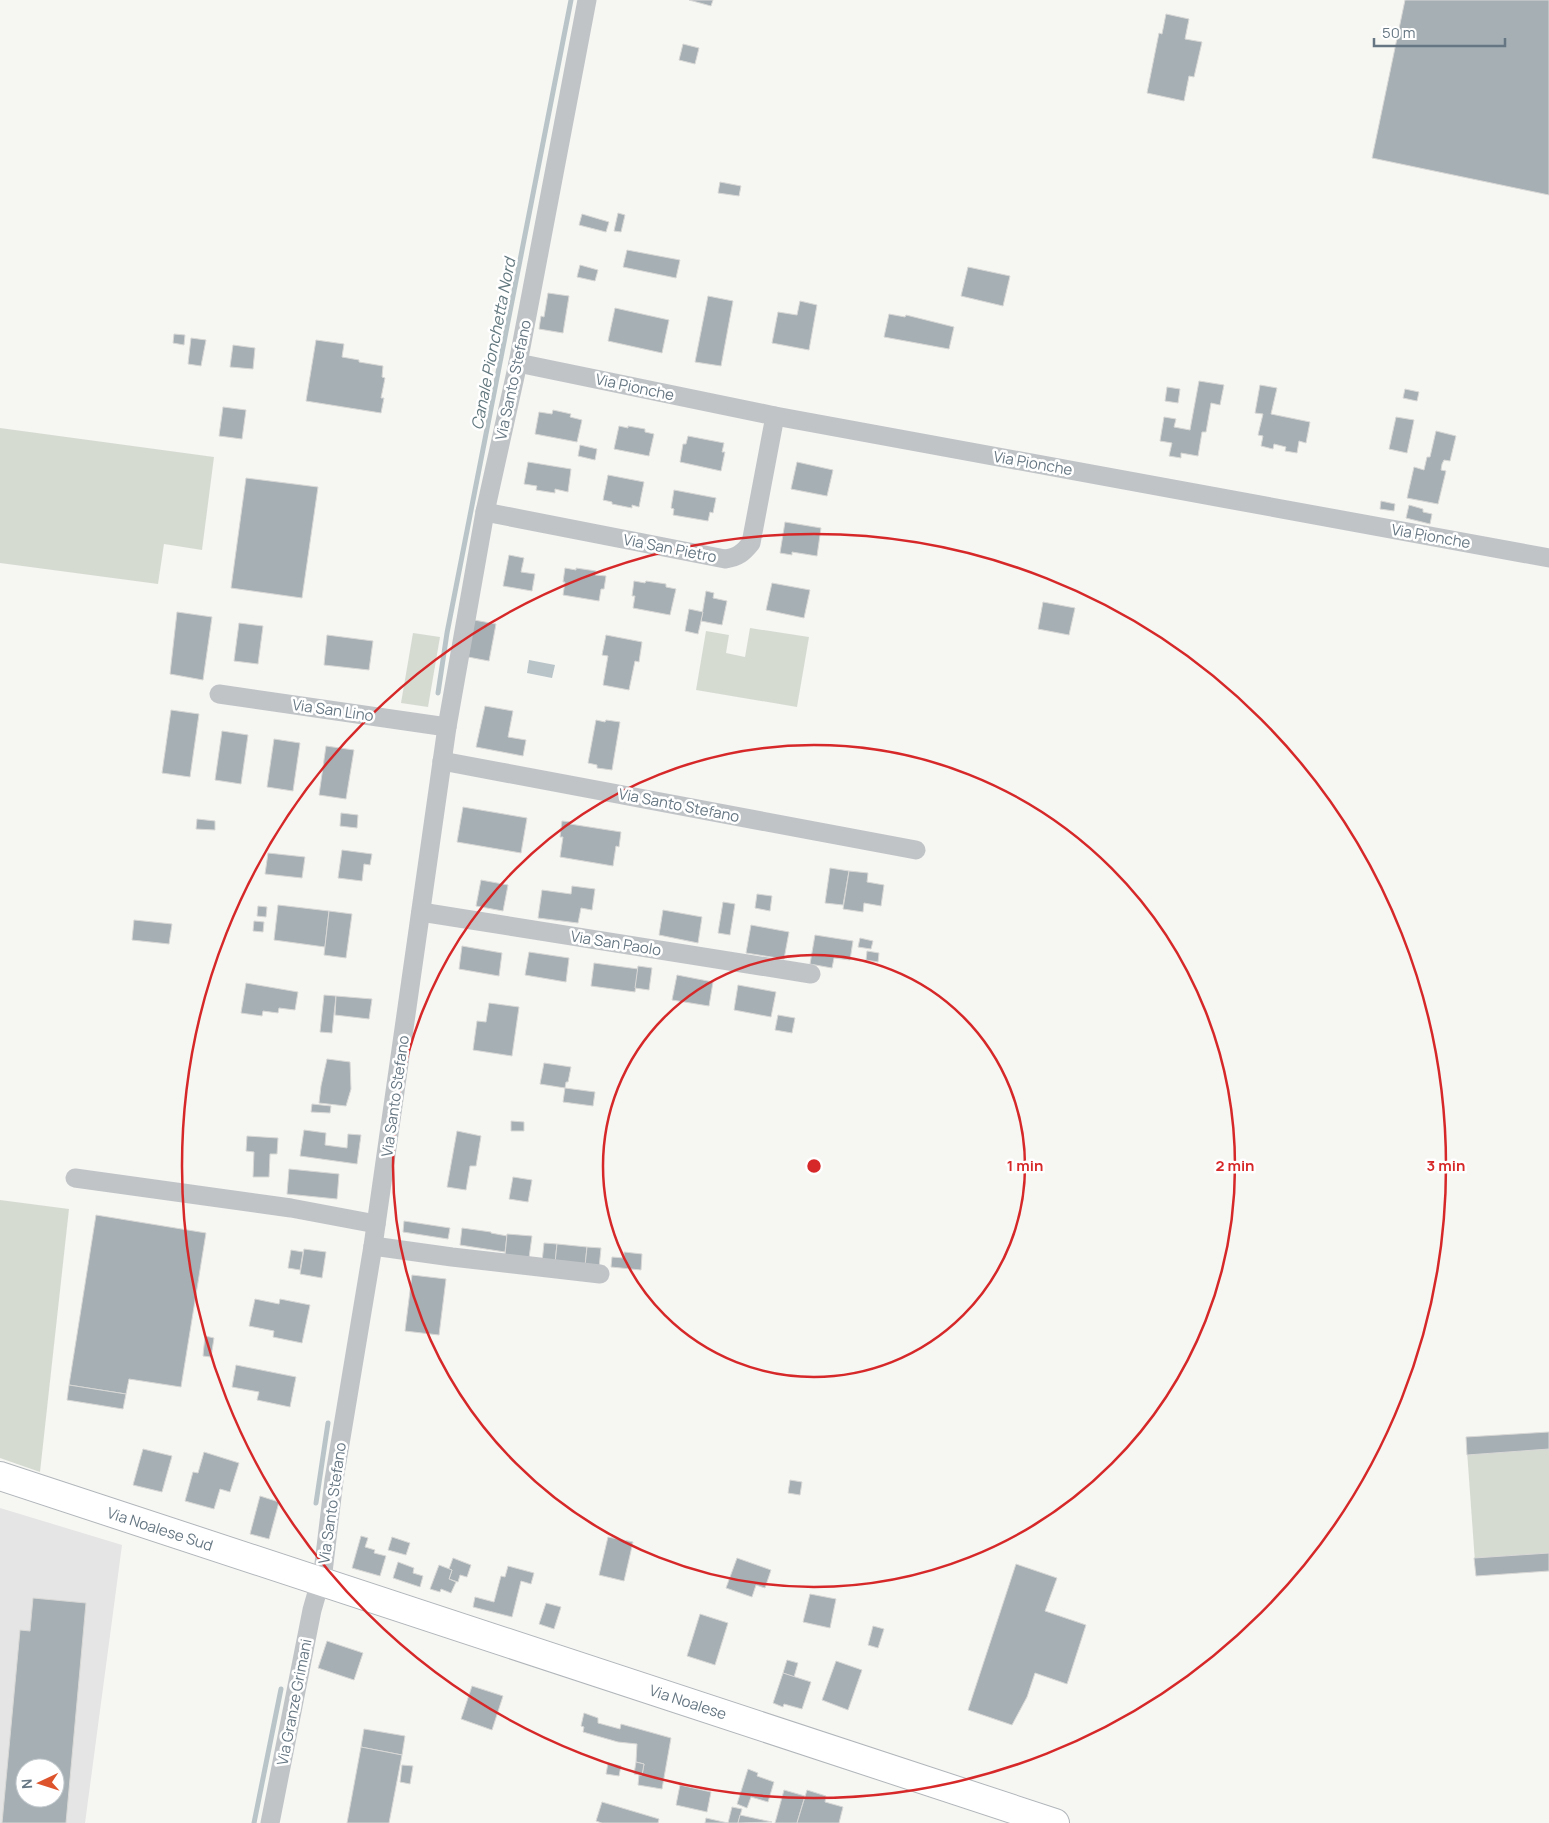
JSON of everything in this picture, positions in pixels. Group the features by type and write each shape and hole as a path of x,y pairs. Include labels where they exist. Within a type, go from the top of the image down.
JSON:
{"main road":[{"name":"Via Noalese Sud","path":"0,1476 320,1583"},
{"name":"Via Noalese","path":"320,1583 477,1635 589,1669 1055,1823"}],"street":[{"name":"Via Santo Stefano","path":"320,1583 334,1480 373,1246 447,726 485,512 518,363 587,0"},
{"name":"Via Pionche","path":"518,363 775,416 1549,558"},
{"name":"Via San Pietro","path":"485,512 725,560 735,558 743,553 751,543 775,416"},
{"name":"Via San Lino","path":"219,694 447,726"},
{"name":"Via Santo Stefano","path":"442,761 916,850"},
{"name":"Via San Paolo","path":"421,912 811,974"},
{"path":"75,1178 291,1208 376,1224"},
{"path":"373,1246 600,1274"},
{"name":"Via Granze Grimani","path":"270,1823 312,1610 320,1583"}],"shaded area":[{"path":"0,428 214,457 202,550 164,544 158,584 0,563"},
{"path":"750,628 809,637 797,707 696,690 706,631 729,635 726,653 745,657"},
{"path":"413,633 440,637 428,707 401,703"},
{"path":"529,660 555,665 552,678 527,673"},
{"path":"0,1200 69,1209 40,1472 0,1458"},
{"path":"1549,1432 1549,1571 1476,1576 1466,1437"},
{"path":"0,1508 122,1545 85,1823 0,1823"}],"building":[{"path":"689,0 713,0 711,6"},
{"path":"1405,0 1549,0 1549,195 1372,158"},
{"path":"1166,14 1189,19 1185,39 1202,42 1194,77 1189,76 1184,101 1147,93 1159,33 1162,34"},
{"path":"683,44 699,48 695,64 679,60"},
{"path":"720,182 741,186 739,196 718,193"},
{"path":"618,213 625,215 621,232 614,231"},
{"path":"582,214 609,222 606,232 579,225"},
{"path":"627,250 680,260 676,278 623,267"},
{"path":"580,265 598,270 595,281 577,277"},
{"path":"968,267 1010,276 1003,306 961,296"},
{"path":"548,293 569,296 563,333 539,329 541,316 544,317"},
{"path":"708,296 733,301 721,366 695,362"},
{"path":"800,301 817,305 809,350 772,343 778,312 797,315"},
{"path":"615,308 669,320 662,353 608,341"},
{"path":"889,314 905,317 906,315 954,327 949,349 884,337"},
{"path":"174,334 185,335 184,345 173,343"},
{"path":"191,338 206,340 201,366 188,364"},
{"path":"316,340 344,344 342,357 383,366 382,377 385,378 381,398 384,398 381,413 306,401"},
{"path":"233,345 255,348 253,369 230,367"},
{"path":"1199,381 1224,385 1220,405 1211,403 1206,432 1202,432 1198,456 1181,453 1181,458 1169,456 1172,443 1160,441 1164,417 1176,419 1174,427 1190,430"},
{"path":"1260,385 1277,388 1271,414 1310,422 1306,443 1299,441 1297,453 1285,451 1286,447 1274,444 1273,449 1261,446 1263,436 1258,435 1263,414 1255,413"},
{"path":"1167,387 1180,389 1178,403 1165,401"},
{"path":"1405,389 1419,392 1417,401 1403,398"},
{"path":"223,407 246,410 242,439 219,436"},
{"path":"553,410 571,414 570,417 582,420 577,442 535,434 539,412 552,414"},
{"path":"1396,417 1414,420 1407,453 1389,449"},
{"path":"619,426 645,429 645,432 654,434 649,456 614,449"},
{"path":"1436,431 1456,436 1450,461 1444,460 1442,464 1441,470 1446,471 1438,504 1407,498 1414,467 1424,470 1427,457 1430,457"},
{"path":"688,436 724,443 722,452 725,452 721,471 680,462 683,444 686,444"},
{"path":"580,445 597,449 595,460 578,456"},
{"path":"528,462 571,469 568,492 555,489 555,493 536,490 537,486 524,484"},
{"path":"797,462 833,470 827,496 791,489"},
{"path":"608,475 644,482 639,507 632,505 632,508 603,500"},
{"path":"246,478 318,487 302,598 231,588"},
{"path":"674,490 716,498 713,513 710,512 708,521 673,515 674,509 671,508"},
{"path":"1381,501 1395,504 1394,511 1380,509"},
{"path":"1409,505 1432,514 1430,524 1406,518"},
{"path":"785,522 821,528 817,556 792,552 792,555 780,553"},
{"path":"509,555 524,558 521,572 535,574 532,591 503,586"},
{"path":"565,568 596,571 595,575 606,576 604,589 601,589 599,601 563,595"},
{"path":"634,581 666,584 666,587 676,589 670,615 633,608 635,596 632,596"},
{"path":"772,583 810,590 804,618 766,610"},
{"path":"706,591 714,593 713,598 727,601 722,625 701,621"},
{"path":"1043,602 1075,608 1069,635 1038,629"},
{"path":"689,609 703,612 698,634 685,631"},
{"path":"177,612 212,617 203,680 170,674"},
{"path":"474,620 496,624 489,661 468,657"},
{"path":"239,623 263,626 258,664 234,661"},
{"path":"327,635 373,641 369,670 324,665"},
{"path":"606,635 642,642 639,662 635,661 629,690 603,685 608,656 602,655"},
{"path":"485,706 513,711 508,737 526,740 523,756 476,747"},
{"path":"171,710 199,714 190,777 162,773"},
{"path":"596,720 620,722 612,770 597,768 597,765 588,763"},
{"path":"222,731 248,735 241,784 215,780"},
{"path":"274,739 300,743 293,791 267,787"},
{"path":"326,746 354,750 346,799 319,795"},
{"path":"463,807 527,818 521,853 457,842"},
{"path":"341,813 358,815 357,828 340,826"},
{"path":"197,819 215,821 215,830 196,829"},
{"path":"562,821 621,832 619,847 616,846 613,866 560,857 563,837 560,837"},
{"path":"342,850 372,854 370,865 364,864 362,881 338,878"},
{"path":"268,853 305,857 302,878 265,874"},
{"path":"830,868 849,871 843,905 825,903"},
{"path":"849,871 868,873 867,882 884,885 881,906 864,903 863,912 843,909"},
{"path":"481,880 508,885 503,911 476,906"},
{"path":"572,886 595,889 592,910 581,908 578,923 538,918 542,890 571,894"},
{"path":"757,894 772,896 770,911 755,908"},
{"path":"723,902 735,904 730,935 718,933"},
{"path":"278,905 329,911 325,947 274,940"},
{"path":"258,906 267,907 266,917 257,916"},
{"path":"663,910 702,917 698,943 659,935"},
{"path":"329,911 352,914 346,958 324,955"},
{"path":"134,920 172,924 169,944 132,940"},
{"path":"254,921 264,922 263,932 253,931"},
{"path":"751,925 789,932 784,959 746,953"},
{"path":"815,935 853,941 850,960 834,958 832,968 810,964"},
{"path":"860,938 873,941 871,949 858,947"},
{"path":"462,946 502,953 499,976 459,969"},
{"path":"867,951 879,953 878,962 866,960"},
{"path":"529,952 569,958 566,982 525,975"},
{"path":"594,963 638,969 635,992 591,986"},
{"path":"638,966 652,968 649,990 635,988"},
{"path":"677,975 713,982 709,1006 672,1000"},
{"path":"246,983 298,992 295,1010 279,1008 278,1013 263,1011 262,1016 241,1013"},
{"path":"738,985 776,992 771,1017 734,1010"},
{"path":"324,995 336,996 332,1033 320,1032"},
{"path":"336,996 372,999 369,1019 335,1015"},
{"path":"489,1003 519,1007 512,1056 473,1050 477,1021 486,1022"},
{"path":"778,1015 795,1018 792,1033 775,1030"},
{"path":"327,1059 350,1062 351,1089 346,1106 319,1103"},
{"path":"544,1063 571,1067 565,1088 540,1084"},
{"path":"565,1088 595,1092 593,1106 563,1102"},
{"path":"312,1104 331,1106 330,1113 311,1112"},
{"path":"511,1121 524,1122 524,1131 511,1131"},
{"path":"304,1130 326,1133 325,1145 347,1148 348,1134 361,1135 357,1164 300,1156"},
{"path":"457,1131 481,1136 476,1166 470,1166 466,1190 447,1187"},
{"path":"247,1136 278,1138 277,1154 270,1154 269,1177 253,1177 254,1152 246,1151"},
{"path":"289,1169 339,1174 337,1199 287,1194"},
{"path":"513,1177 532,1180 528,1202 509,1199"},
{"path":"96,1215 206,1233 181,1387 129,1379 126,1394 69,1385"},
{"path":"404,1221 450,1228 448,1239 403,1232"},
{"path":"462,1228 507,1236 505,1252 460,1245"},
{"path":"507,1234 532,1236 529,1258 505,1255"},
{"path":"544,1243 557,1244 555,1263 542,1262"},
{"path":"557,1244 587,1247 585,1266 555,1263"},
{"path":"587,1247 601,1248 599,1268 585,1266"},
{"path":"304,1249 326,1252 322,1278 300,1274"},
{"path":"291,1250 303,1252 300,1270 288,1268"},
{"path":"624,1252 642,1254 641,1270 611,1267 612,1257 624,1258"},
{"path":"412,1275 446,1279 439,1335 405,1331"},
{"path":"255,1299 279,1304 280,1299 310,1305 302,1343 273,1337 274,1331 249,1326"},
{"path":"205,1336 214,1338 211,1357 203,1356"},
{"path":"236,1365 296,1377 290,1407 257,1400 259,1392 232,1387"},
{"path":"69,1385 126,1394 123,1409 67,1400"},
{"path":"1549,1432 1549,1449 1467,1455 1466,1437"},
{"path":"143,1449 172,1456 162,1492 133,1485"},
{"path":"204,1452 239,1463 230,1492 220,1489 214,1509 185,1501 193,1472 198,1473"},
{"path":"790,1480 802,1482 800,1495 788,1493"},
{"path":"260,1496 279,1502 269,1539 250,1534"},
{"path":"361,1536 368,1538 365,1547 375,1550 374,1553 386,1556 380,1576 352,1568"},
{"path":"392,1537 410,1543 406,1555 388,1550"},
{"path":"608,1537 633,1542 624,1581 599,1575"},
{"path":"1549,1553 1549,1571 1476,1576 1474,1558"},
{"path":"453,1558 471,1565 467,1577 460,1575 458,1582 449,1579 452,1570 449,1569"},
{"path":"737,1558 771,1570 765,1588 756,1585 752,1597 726,1588"},
{"path":"398,1562 414,1568 413,1573 423,1576 420,1587 393,1578"},
{"path":"1016,1564 1057,1578 1045,1611 1086,1625 1067,1684 1035,1673 1027,1697 1012,1725 968,1710"},
{"path":"439,1565 452,1570 449,1579 456,1582 451,1593 441,1589 440,1592 430,1589"},
{"path":"508,1566 534,1573 531,1584 521,1581 512,1617 473,1607 475,1597 494,1602 501,1576 505,1577"},
{"path":"810,1594 836,1599 830,1628 803,1622"},
{"path":"33,1598 86,1603 66,1823 2,1823 20,1630 30,1631"},
{"path":"546,1603 561,1607 554,1629 539,1624"},
{"path":"700,1614 728,1623 715,1665 687,1656"},
{"path":"873,1626 884,1629 878,1648 868,1645"},
{"path":"327,1641 363,1653 354,1680 318,1668"},
{"path":"787,1660 798,1663 794,1677 783,1673"},
{"path":"836,1661 862,1670 848,1710 822,1700"},
{"path":"783,1673 811,1682 802,1709 784,1704 783,1707 773,1703"},
{"path":"472,1686 503,1696 492,1730 461,1719"},
{"path":"584,1713 598,1718 598,1723 620,1729 621,1724 671,1738 662,1789 638,1785 639,1775 642,1775 644,1764 636,1762 637,1744 618,1742 583,1732 584,1727 581,1726"},
{"path":"364,1729 405,1736 402,1755 361,1747"},
{"path":"361,1747 402,1755 389,1823 347,1823"},
{"path":"636,1762 644,1764 642,1775 634,1774"},
{"path":"608,1763 621,1766 619,1776 606,1774"},
{"path":"402,1765 413,1766 410,1784 400,1782"},
{"path":"748,1769 758,1773 757,1776 774,1782 768,1802 751,1797 747,1808 737,1804"},
{"path":"680,1785 711,1792 707,1812 676,1805"},
{"path":"784,1790 805,1796 797,1823 775,1823"},
{"path":"807,1790 826,1796 825,1802 843,1807 839,1823 797,1823"},
{"path":"602,1802 659,1819 658,1823 602,1823 596,1821"},
{"path":"732,1807 742,1809 738,1823 728,1823"},
{"path":"740,1815 772,1822 738,1823"},
{"path":"706,1818 728,1823 705,1823"}],"waterway":[{"name":"Canale Pionchetta Nord","path":"438,693 447,633 571,0"},
{"name":"Canale Pionchetta Nord","path":"316,1503 328,1423"},
{"name":"Canale Pionchetta Nord","path":"254,1823 281,1689"}]}
